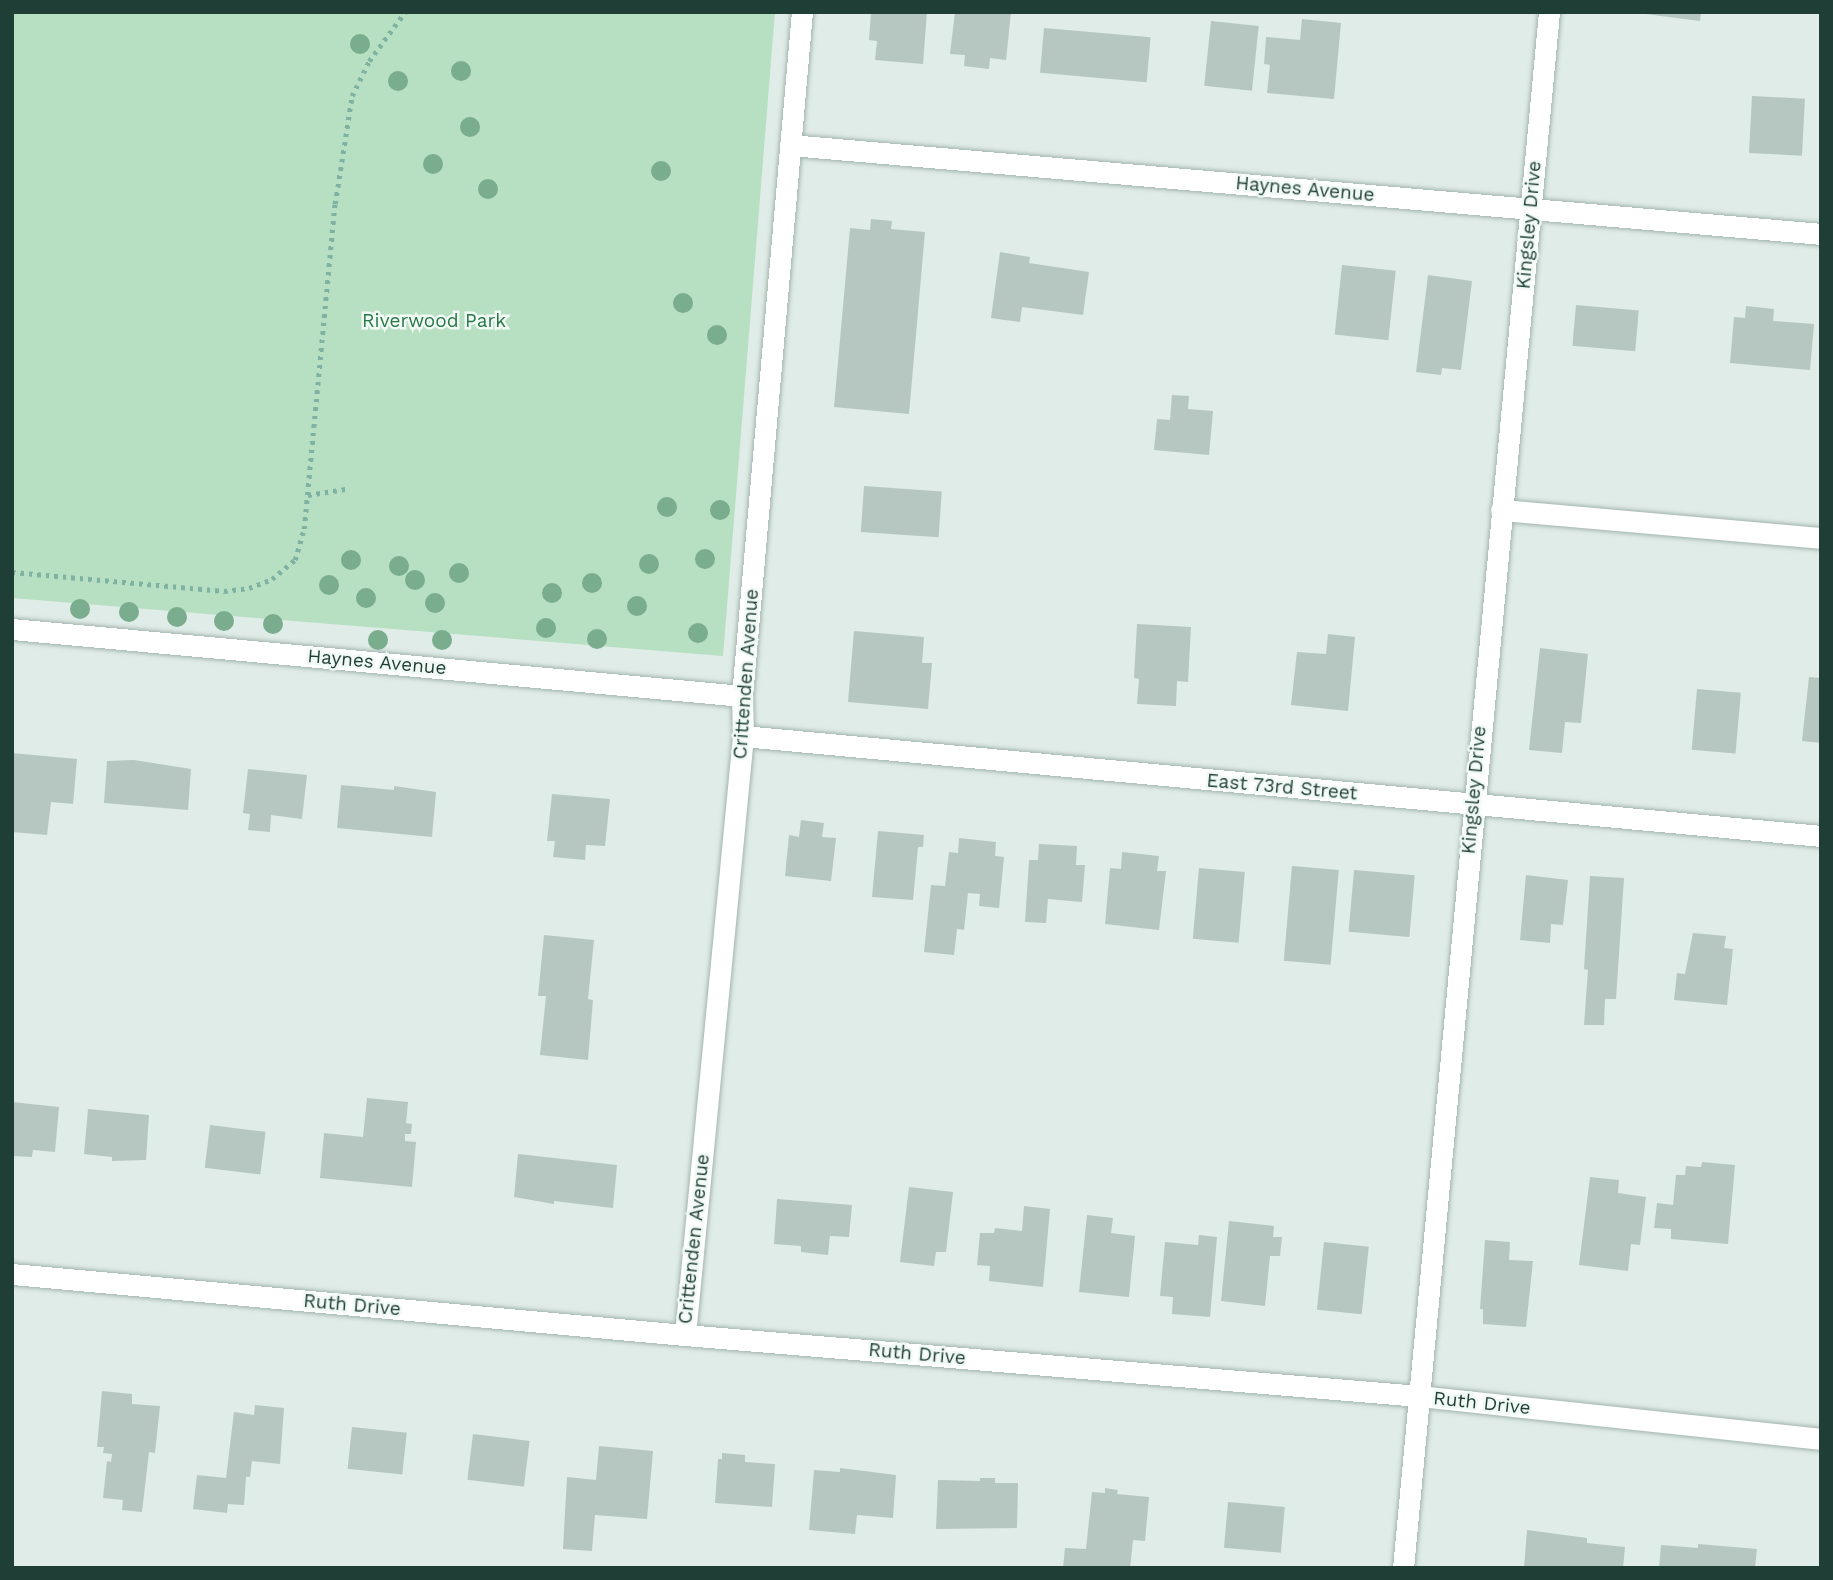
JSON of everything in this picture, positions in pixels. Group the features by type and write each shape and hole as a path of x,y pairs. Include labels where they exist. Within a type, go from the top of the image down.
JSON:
{"street":[{"name":"Crittenden Avenue","path":"685,1335 743,736 742,696 802,12"},
{"name":"Kingsley Drive","path":"1403,1568 1549,12"},
{"name":"Haynes Avenue","path":"790,145 1821,234"},
{"path":"1502,510 1821,538"},
{"name":"Haynes Avenue","path":"12,629 742,696"},
{"name":"East 73rd Street","path":"743,736 1821,836"},
{"name":"Ruth Drive","path":"12,1274 685,1335 1419,1396 1821,1439"}],"path":[{"path":"12,572 224,591 249,588 272,579 295,560 304,529 335,204 352,96 369,61 405,12"},
{"path":"308,495 346,489"}],"green space":[{"name":"Riverwood Park","path":"12,12 775,12 723,656 12,598"}],"building":[{"path":"871,12 927,12 923,64 875,60 877,41 869,40"},
{"path":"955,12 1011,12 1006,60 990,58 989,69 964,66 965,55 950,54"},
{"path":"1630,12 1701,12 1700,21"},
{"path":"1302,19 1341,23 1334,99 1267,93 1270,65 1264,64 1266,37 1300,40"},
{"path":"1211,21 1259,26 1252,91 1204,86"},
{"path":"1044,28 1151,37 1147,82 1040,73"},
{"path":"1752,96 1805,99 1802,156 1749,153"},
{"path":"871,219 892,221 891,229 925,232 909,414 834,407 850,228 870,230"},
{"path":"1000,252 1030,257 1029,263 1089,272 1083,315 1022,307 1020,322 991,318"},
{"path":"1342,265 1396,271 1388,340 1335,335"},
{"path":"1428,275 1472,281 1461,370 1442,368 1441,375 1416,372"},
{"path":"1576,305 1639,310 1635,351 1572,346"},
{"path":"1746,306 1774,309 1773,321 1814,324 1810,370 1730,363 1734,317 1745,318"},
{"path":"1172,395 1189,396 1188,409 1213,411 1209,455 1154,450 1157,419 1170,420"},
{"path":"864,486 942,491 939,537 861,532"},
{"path":"1137,624 1191,627 1188,682 1177,681 1176,706 1137,704 1139,679 1134,678"},
{"path":"854,631 924,637 922,663 932,663 928,709 848,702"},
{"path":"1328,634 1355,637 1348,711 1291,705 1297,652 1326,654"},
{"path":"1540,648 1588,654 1581,723 1565,722 1562,753 1529,750"},
{"path":"1809,677 1821,678 1821,743 1802,741"},
{"path":"1697,689 1741,693 1736,754 1692,750"},
{"path":"12,753 77,759 73,804 51,802 47,835 12,832"},
{"path":"134,760 191,769 188,810 104,803 107,761"},
{"path":"248,769 307,775 302,819 271,815 270,832 248,830 250,814 243,813"},
{"path":"341,785 394,790 394,786 436,792 432,837 337,828"},
{"path":"552,794 610,799 605,846 586,845 585,860 553,857 555,841 547,841"},
{"path":"801,820 824,823 822,837 836,838 831,881 785,876 789,835 799,837"},
{"path":"878,831 924,835 923,847 918,847 913,900 872,897"},
{"path":"959,838 996,842 995,856 1004,857 999,908 979,906 980,894 968,893 964,930 957,929 954,955 924,952 931,885 945,886 949,852 958,853"},
{"path":"1039,844 1077,846 1076,865 1085,865 1082,902 1048,899 1046,923 1025,922 1029,860 1038,860"},
{"path":"1122,852 1159,856 1157,871 1166,871 1159,930 1105,924 1110,868 1121,869"},
{"path":"1292,866 1339,870 1331,965 1284,961"},
{"path":"1199,868 1245,872 1239,943 1193,939"},
{"path":"1354,870 1415,875 1409,937 1349,932"},
{"path":"1526,875 1568,880 1563,925 1551,924 1550,943 1520,940"},
{"path":"1590,876 1624,878 1616,999 1605,999 1604,1025 1584,1025 1588,970 1584,969"},
{"path":"1693,933 1726,936 1724,948 1733,949 1727,1005 1674,1000 1677,973 1685,974"},
{"path":"544,935 594,940 588,999 593,1000 588,1060 540,1055 546,996 538,996"},
{"path":"367,1098 408,1102 406,1123 412,1124 411,1134 405,1134 405,1141 416,1142 412,1187 320,1178 324,1133 363,1137"},
{"path":"12,1102 59,1107 55,1152 33,1150 32,1157 12,1156"},
{"path":"88,1109 149,1115 146,1160 112,1161 112,1157 84,1154"},
{"path":"210,1125 266,1132 260,1175 205,1168"},
{"path":"518,1154 617,1165 613,1208 554,1201 554,1204 514,1197"},
{"path":"1702,1162 1735,1165 1728,1244 1671,1239 1671,1229 1654,1228 1657,1203 1673,1205 1676,1175 1685,1175 1686,1166 1701,1167"},
{"path":"1590,1177 1619,1180 1618,1193 1646,1197 1640,1245 1631,1244 1628,1271 1579,1265"},
{"path":"909,1187 953,1192 946,1252 936,1252 934,1266 900,1262"},
{"path":"777,1199 852,1205 849,1237 830,1236 828,1255 801,1252 801,1246 774,1244"},
{"path":"1024,1206 1050,1209 1043,1287 989,1281 990,1266 977,1265 980,1233 994,1233 995,1228 1022,1231"},
{"path":"1087,1215 1113,1218 1111,1233 1135,1236 1129,1297 1079,1292"},
{"path":"1229,1221 1274,1226 1273,1237 1282,1237 1280,1256 1270,1256 1265,1306 1221,1301"},
{"path":"1199,1235 1217,1237 1210,1317 1172,1314 1173,1297 1160,1296 1165,1242 1198,1245"},
{"path":"1485,1240 1510,1242 1509,1260 1533,1261 1526,1327 1483,1324 1483,1309 1480,1309"},
{"path":"1324,1242 1369,1247 1362,1314 1317,1310"},
{"path":"102,1391 132,1394 132,1404 160,1406 155,1453 149,1452 142,1512 122,1510 123,1500 103,1498 107,1461 111,1462 112,1454 103,1453 104,1447 97,1447"},
{"path":"255,1405 284,1408 280,1464 252,1461 250,1477 246,1477 244,1505 228,1504 227,1513 193,1509 197,1475 226,1478 234,1412 254,1415"},
{"path":"352,1427 407,1433 402,1475 348,1469"},
{"path":"473,1434 530,1441 524,1487 467,1480"},
{"path":"599,1446 653,1451 647,1519 595,1515 592,1551 563,1549 567,1477 596,1480"},
{"path":"722,1453 745,1455 745,1462 775,1464 772,1507 715,1503 718,1459 722,1459"},
{"path":"840,1468 896,1475 893,1518 857,1515 855,1534 809,1530 814,1470 840,1472"},
{"path":"980,1478 995,1478 995,1483 1018,1483 1017,1528 936,1529 938,1480 980,1481"},
{"path":"1105,1488 1118,1490 1117,1494 1149,1497 1145,1541 1133,1540 1130,1568 1063,1568 1065,1548 1086,1549 1092,1492 1105,1493"},
{"path":"1228,1502 1285,1507 1281,1553 1224,1548"},
{"path":"1527,1530 1587,1538 1587,1543 1625,1547 1623,1568 1524,1568"},
{"path":"1698,1544 1757,1549 1755,1568 1659,1568 1661,1545 1698,1548"}]}
